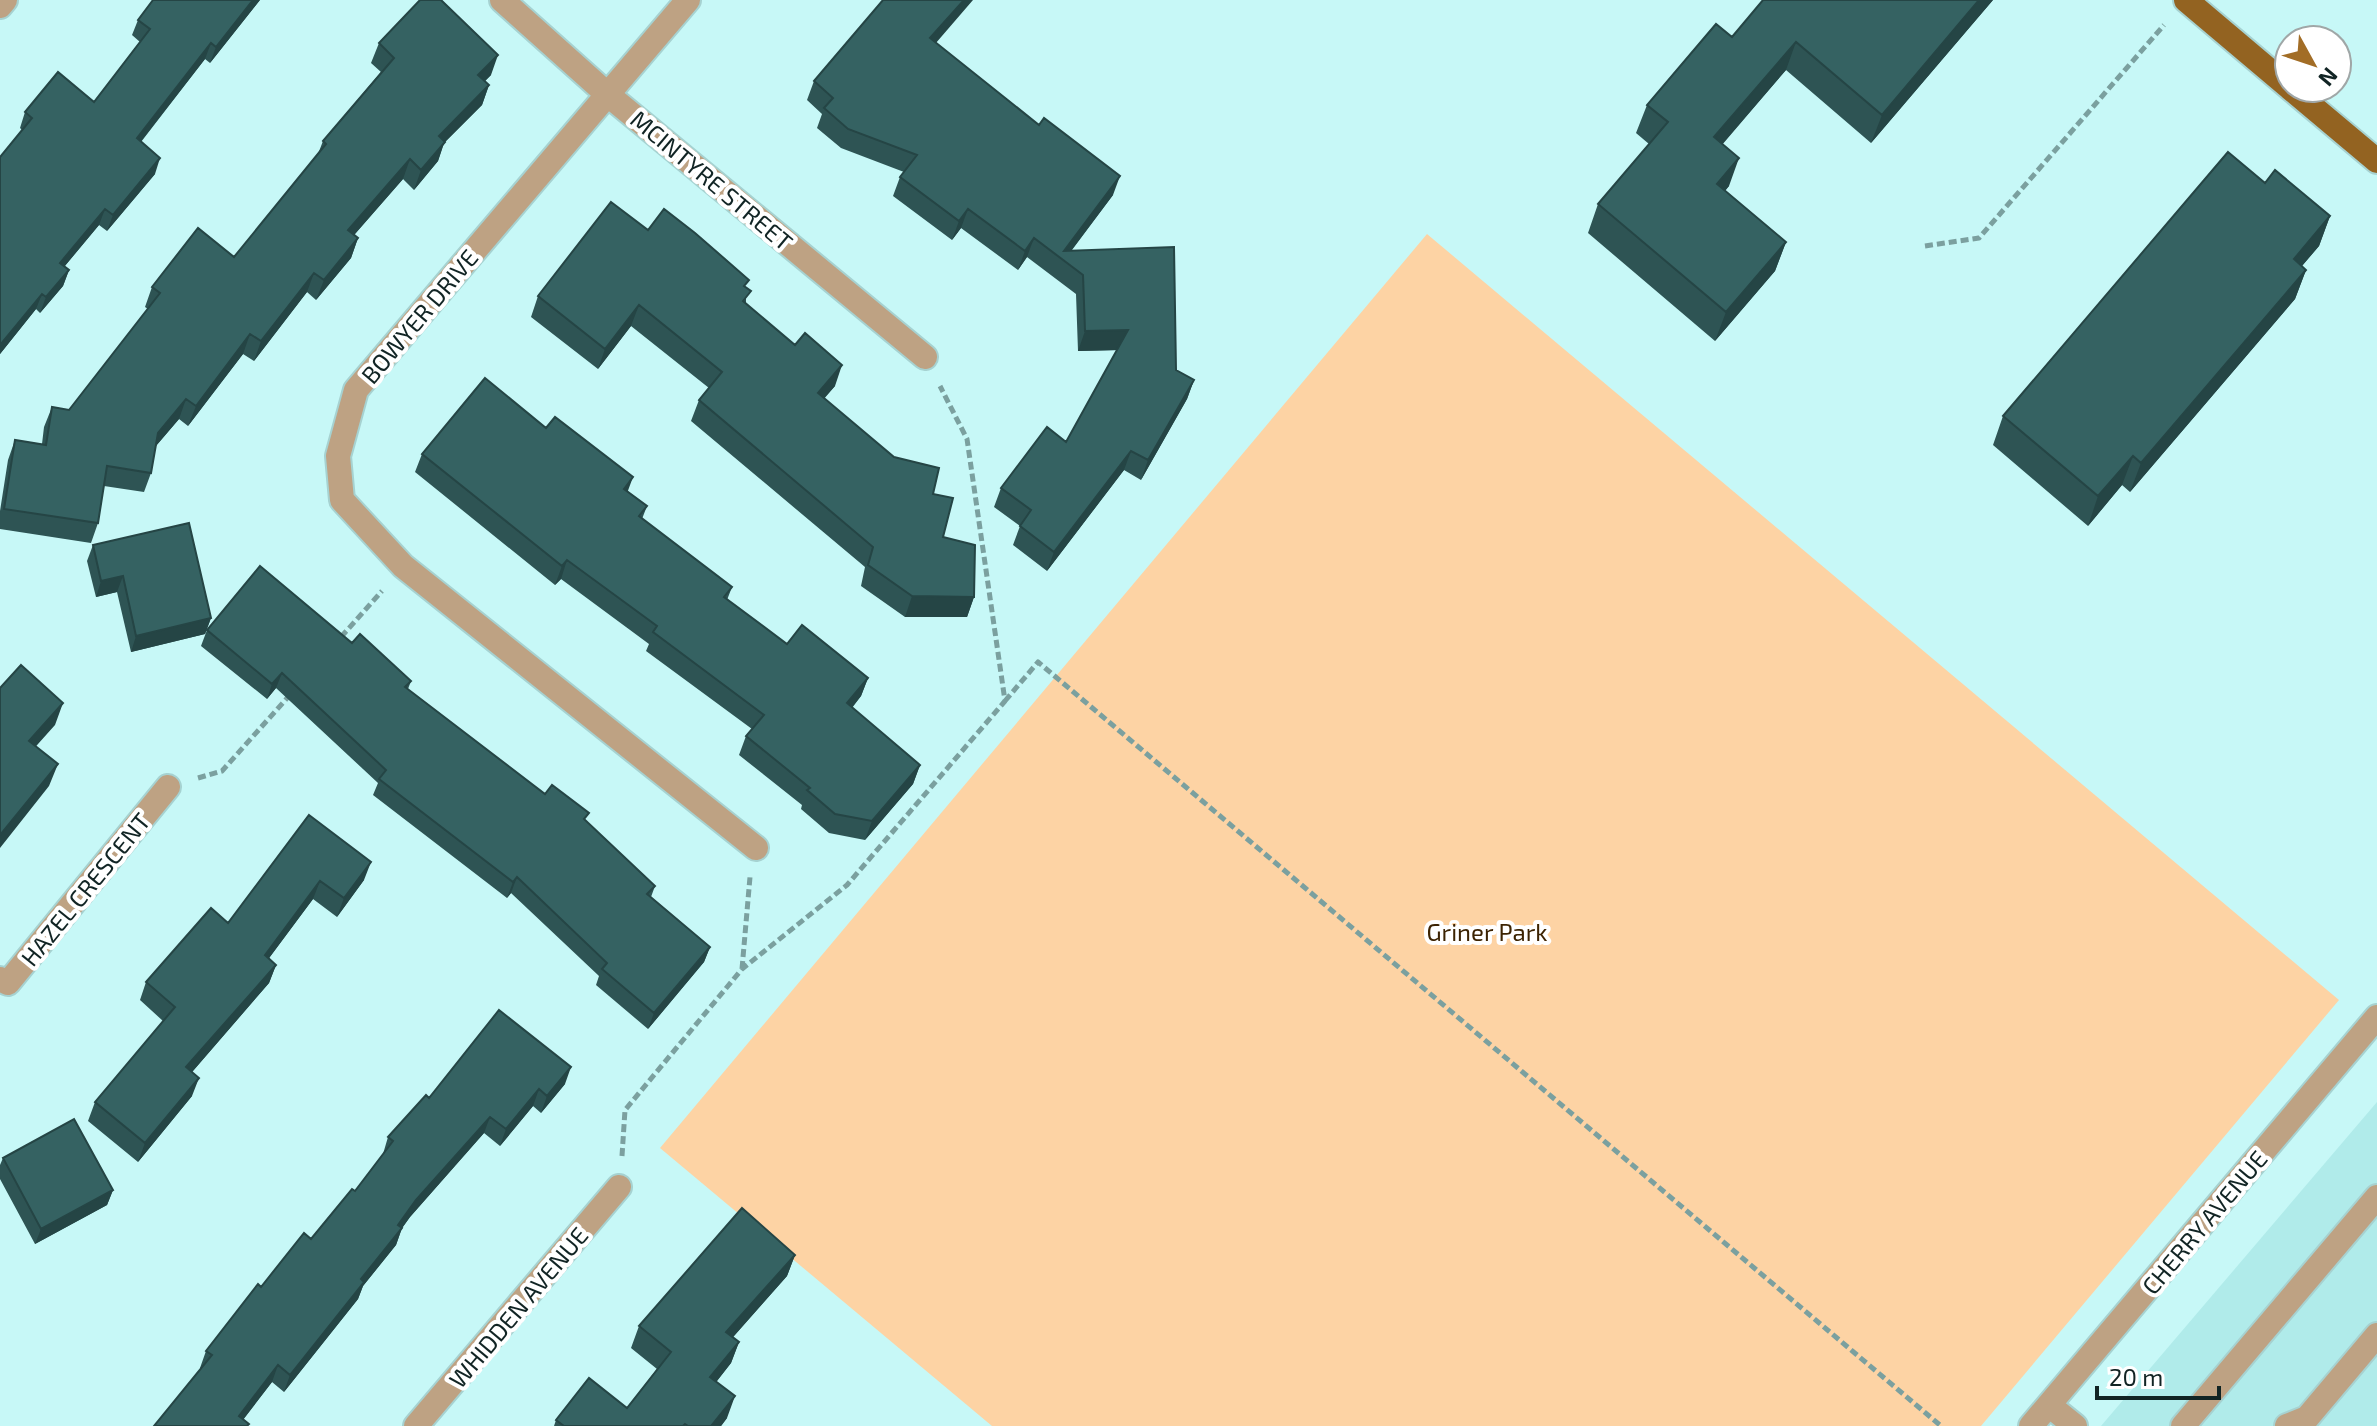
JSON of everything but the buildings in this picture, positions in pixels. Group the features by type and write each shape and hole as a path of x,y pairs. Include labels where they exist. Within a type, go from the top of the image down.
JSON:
{"main road":[{"path":"2186,0 2273,74"},
{"path":"2309,104 2377,161"}],"street":[{"path":"0,6 5,0"},
{"name":"MCINTYRE STREET","path":"502,0 607,94 925,357"},
{"name":"BOWYER DRIVE","path":"688,0 356,390 338,456 342,500 403,566 756,848"},
{"name":"HAZEL CRESCENT","path":"0,979 8,983 168,787"},
{"name":"CHERRY AVENUE","path":"2031,1426 2377,1017"},
{"name":"WHIDDEN AVENUE","path":"416,1426 619,1187"},
{"path":"2183,1426 2377,1197"},
{"path":"2287,1426 2307,1418 2377,1335"},
{"path":"2049,1405 2075,1426"}],"path":[{"path":"1925,246 1979,238 2186,0"},
{"path":"925,357 967,439 1005,701"},
{"path":"333,646 403,566"},
{"path":"619,1187 625,1110 742,969 847,885 1038,662 1941,1426"},
{"path":"168,787 222,771 293,691"},
{"path":"742,969 747,892 756,848"}],"shaded area":[{"path":"2377,1102 2377,1426 2101,1426"}],"green space":[{"name":"Griner Park","path":"1427,234 2339,1000 1981,1426 992,1426 660,1148"}]}
